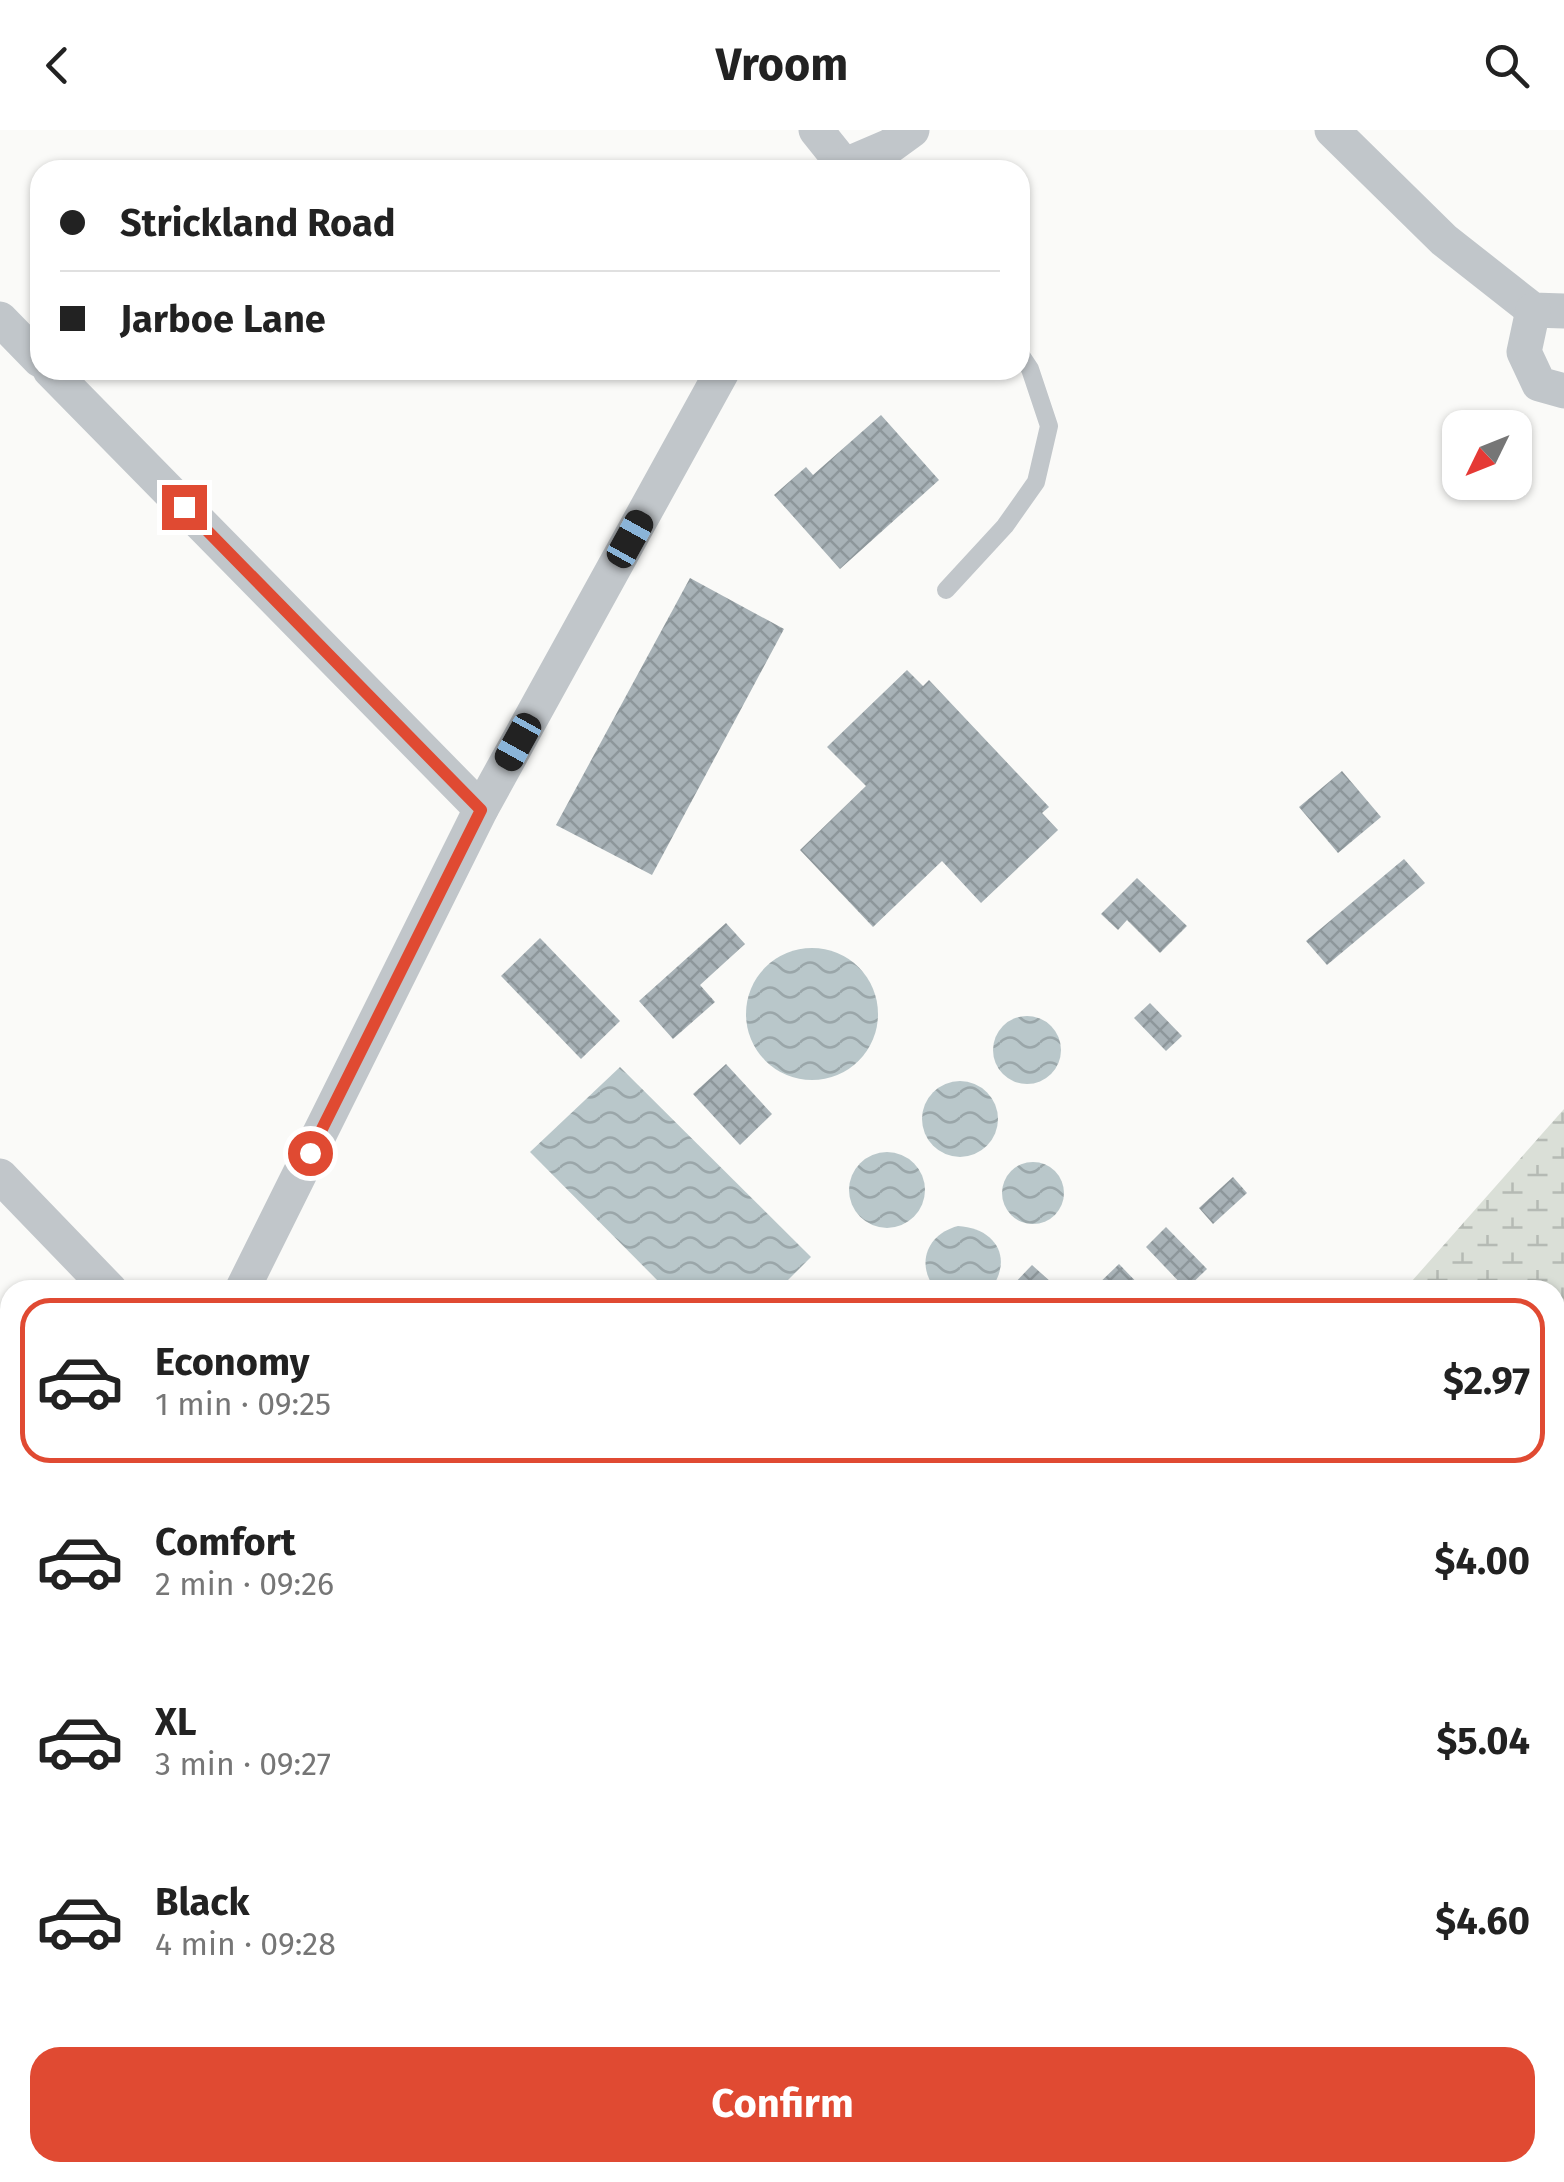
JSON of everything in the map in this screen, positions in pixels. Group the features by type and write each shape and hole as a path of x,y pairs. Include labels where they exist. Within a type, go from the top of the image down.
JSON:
{"street":[{"path":"816,130 838,160"},
{"path":"861,160 912,130"},
{"path":"1332,130 1444,240 1549,310 1524,352 1539,384 1564,391"},
{"path":"0,319 30,350"},
{"path":"60,380 481,810"},
{"path":"247,1280 481,810 718,380"},
{"path":"0,1176 100,1280"}],"lane":[{"path":"946,590 1006,526 1036,482 1049,426 1030,369"}],"green space":[{"path":"1564,1109 1564,1280 1413,1280"}],"water":[{"path":"812,948 837,953 859,967 873,989 878,1014 873,1039 859,1061 837,1075 812,1080 787,1075 765,1061 751,1039 746,1014 751,989 765,967 787,953"},
{"path":"1027,1016 1051,1026 1061,1050 1051,1074 1027,1084 1003,1074 993,1050 1003,1026"},
{"path":"620,1067 811,1257 788,1280 657,1280 530,1152"},
{"path":"960,1081 987,1092 998,1119 987,1146 960,1157 933,1146 922,1119 933,1092"},
{"path":"887,1152 914,1163 925,1190 914,1217 887,1228 860,1217 849,1190 860,1163"},
{"path":"1033,1162 1055,1171 1064,1193 1055,1215 1033,1224 1011,1215 1002,1193 1011,1171"},
{"path":"958,1226 971,1228 991,1239 1000,1257 996,1280 930,1280 926,1270 928,1251 947,1230"}],"building":[{"path":"881,415 939,480 840,569 774,495 806,467 813,475"},
{"path":"690,578 784,629 652,875 556,825"},
{"path":"907,670 923,686 929,680 1049,807 1042,813 1058,830 981,903 942,861 873,927 800,850 866,786 827,747"},
{"path":"1342,771 1381,817 1338,853 1299,807"},
{"path":"1404,859 1425,883 1327,965 1306,941"},
{"path":"1137,878 1187,926 1160,953 1127,920 1118,930 1101,914"},
{"path":"726,923 745,944 700,985 715,1002 673,1039 639,1001"},
{"path":"540,938 620,1021 581,1059 501,976"},
{"path":"1150,1003 1182,1036 1166,1051 1134,1018"},
{"path":"726,1064 772,1114 740,1145 693,1094"},
{"path":"1233,1177 1247,1193 1213,1224 1199,1208"},
{"path":"1166,1227 1207,1269 1195,1280 1177,1280 1146,1247"},
{"path":"1119,1264 1134,1280 1102,1280"},
{"path":"1032,1265 1049,1280 1018,1280"}],"route":[{"path":"184,507 481,810 310,1153"}]}
